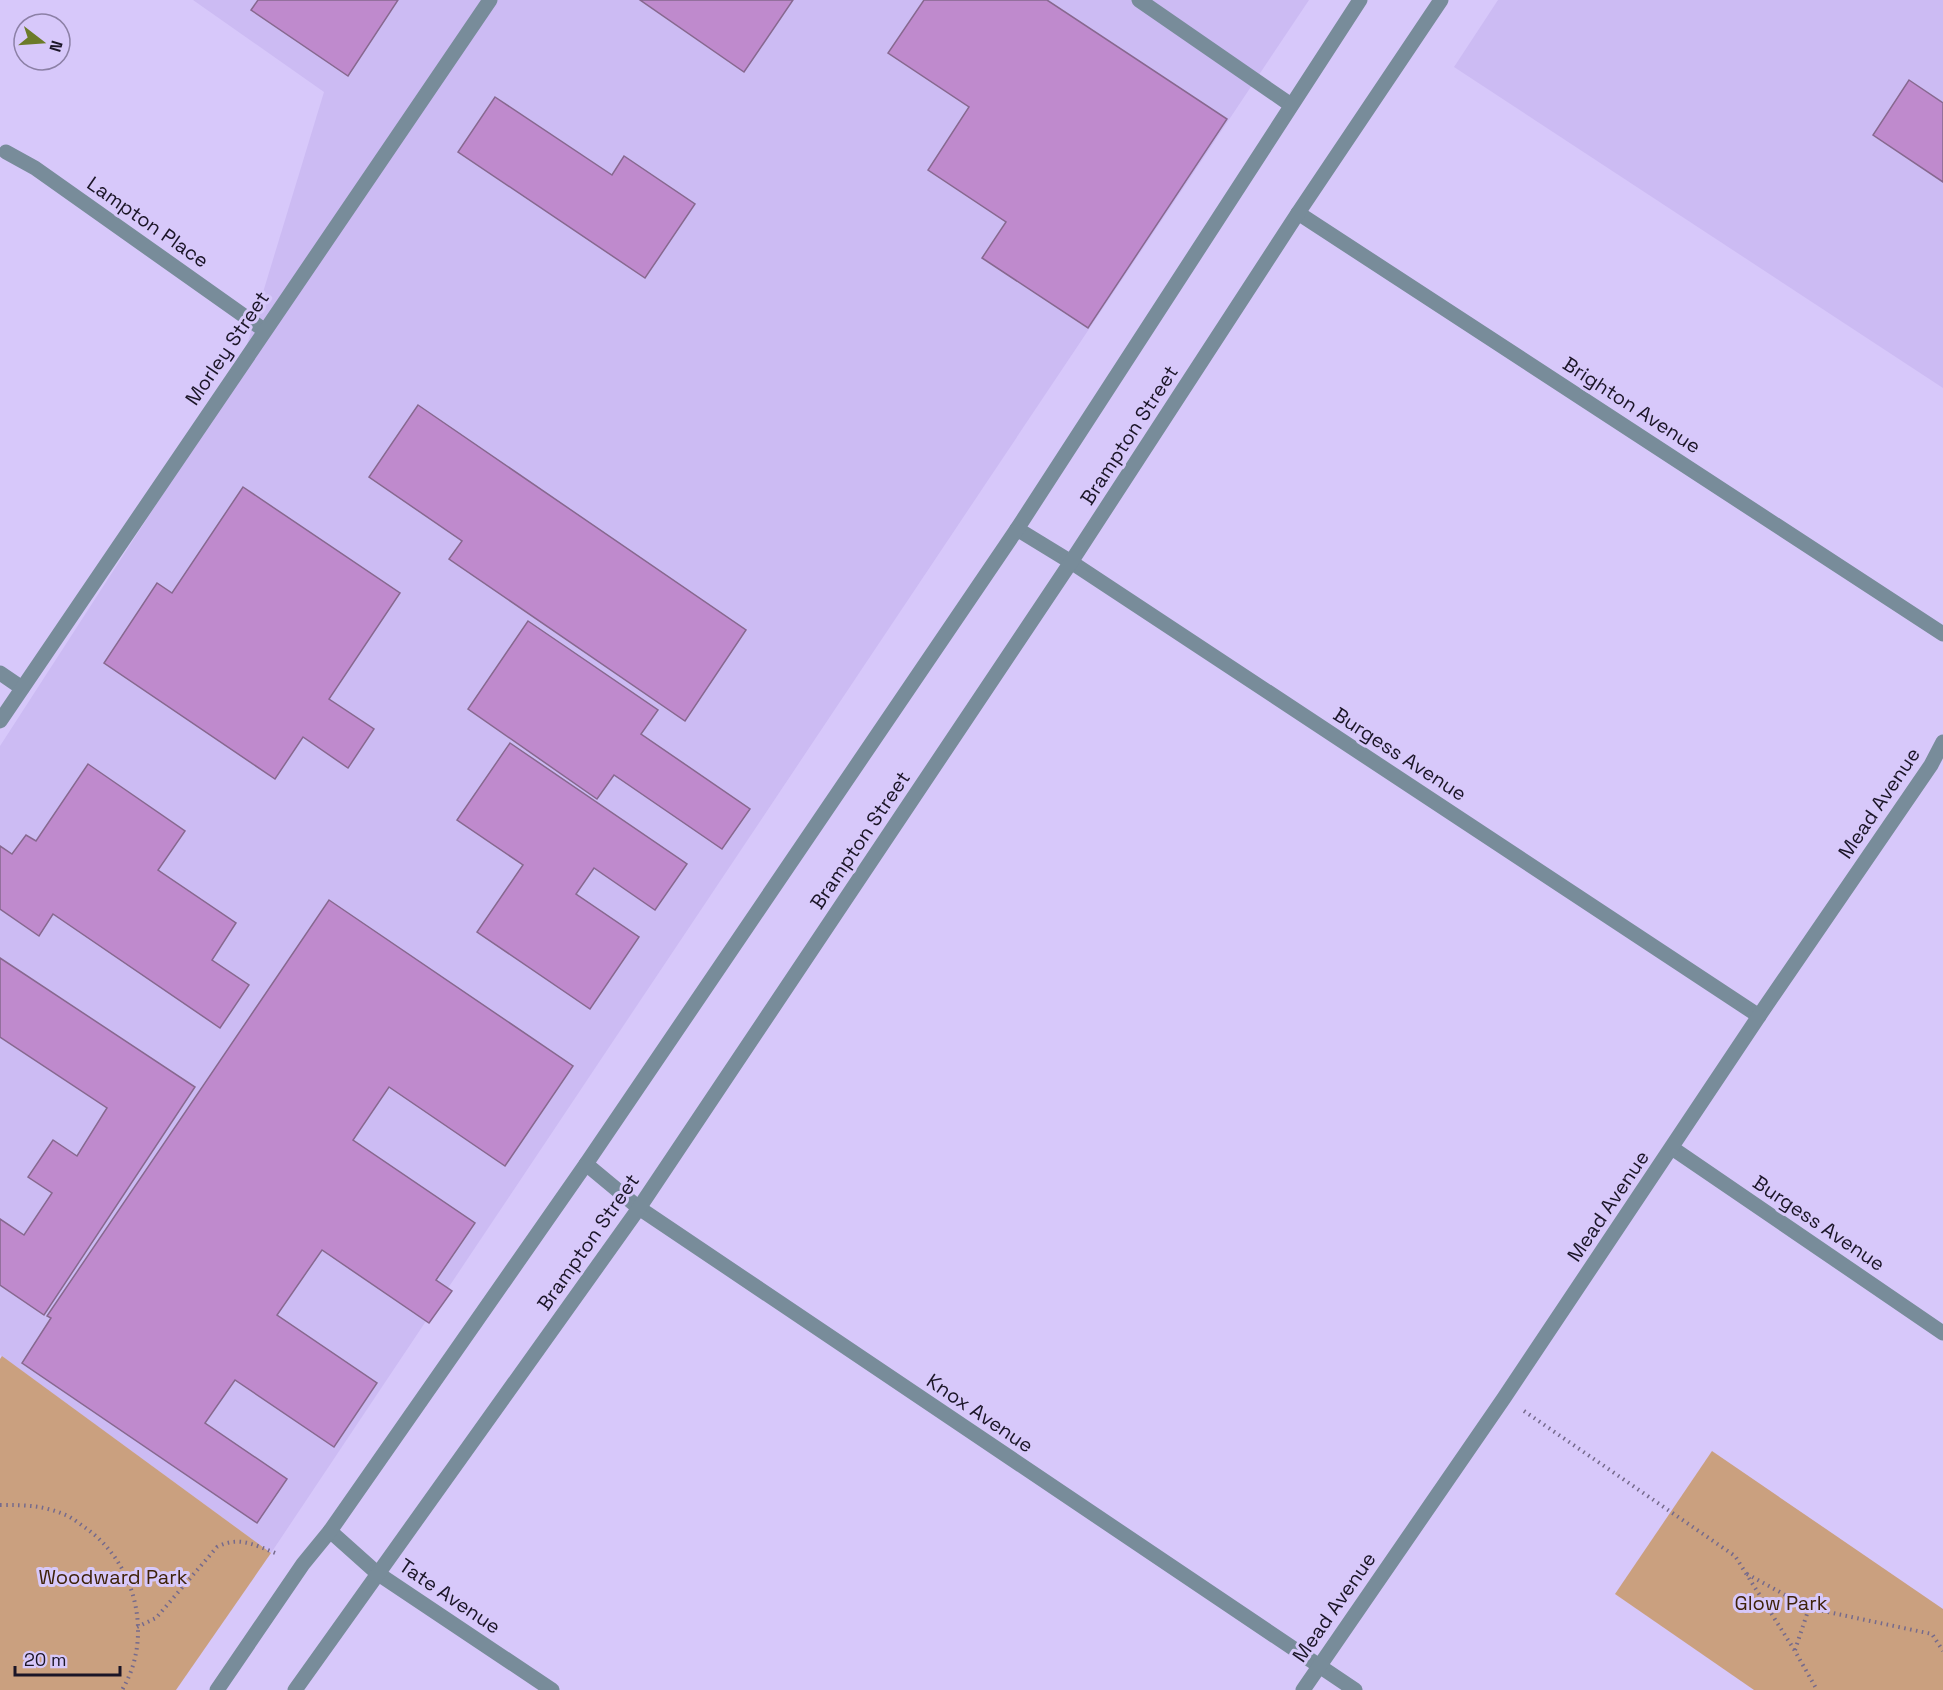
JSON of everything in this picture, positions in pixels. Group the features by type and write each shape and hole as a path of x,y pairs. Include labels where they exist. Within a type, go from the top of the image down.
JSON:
{"street":[{"name":"Morley Street","path":"0,721 490,0"},
{"path":"1139,0 1291,105"},
{"path":"217,1690 303,1564 330,1531 586,1164 1017,529 1360,0"},
{"name":"Brampton Street","path":"295,1690 639,1208 1071,562 1298,213 1441,0"},
{"name":"Lampton Place","path":"6,152 35,168 264,330"},
{"name":"Brighton Avenue","path":"1298,213 1943,634"},
{"name":"Burgess Avenue","path":"1017,529 1071,562 1759,1016"},
{"path":"0,673 22,688"},
{"name":"Mead Avenue","path":"1303,1690 1504,1398 1759,1016 1937,769 1943,742"},
{"name":"Burgess Avenue","path":"1672,1148 1943,1333"},
{"name":"Knox Avenue","path":"586,1164 639,1208 1355,1690"},
{"name":"Tate Avenue","path":"330,1531 377,1573 552,1690"}],"path":[{"path":"1504,1398 1735,1556 1817,1690"},
{"path":"0,1505 33,1505 69,1517 101,1539 124,1571 137,1607 137,1646 122,1690"},
{"path":"137,1627 156,1618 218,1547 226,1542 236,1540 246,1542 303,1564"},
{"path":"1747,1574 1809,1608 1932,1634 1943,1651"},
{"path":"1795,1651 1809,1608"}],"shaded area":[{"path":"193,0 1309,0 271,1553 0,1355 0,746 236,381 324,92"},
{"path":"1498,0 1943,0 1943,388 1454,67"}],"green space":[{"name":"Woodward Park","path":"2,1356 271,1553 176,1690 0,1690 0,1359"},
{"name":"Glow Park","path":"1712,1451 1943,1609 1943,1690 1754,1690 1615,1594"}],"building":[{"path":"258,0 398,0 348,76 251,10"},
{"path":"640,0 793,0 744,72"},
{"path":"924,0 1047,0 1227,119 1088,328 982,258 1006,222 928,170 969,107 888,53"},
{"path":"1909,80 1943,103 1943,182 1873,135"},
{"path":"495,97 612,175 624,156 695,204 645,278 458,152"},
{"path":"418,405 746,630 685,721 449,559 462,541 369,477"},
{"path":"243,487 400,593 329,699 374,729 348,768 303,737 275,779 104,663 157,583 172,593"},
{"path":"528,621 658,710 641,734 750,809 722,849 614,775 597,799 468,709"},
{"path":"510,743 687,864 655,910 594,868 576,894 639,937 590,1009 477,932 523,865 457,820"},
{"path":"88,764 185,831 158,870 236,923 212,960 249,985 220,1028 53,914 39,936 0,909 0,846 12,854 26,835 36,841"},
{"path":"329,900 573,1066 505,1166 389,1087 353,1140 475,1223 436,1280 452,1291 429,1323 322,1250 277,1315 377,1383 334,1447 235,1380 205,1423 287,1479 257,1523 22,1363 51,1318 47,1316"},
{"path":"0,958 195,1087 44,1315 0,1285 0,1219 24,1235 52,1193 28,1177 53,1140 77,1156 107,1108 0,1037"}]}
